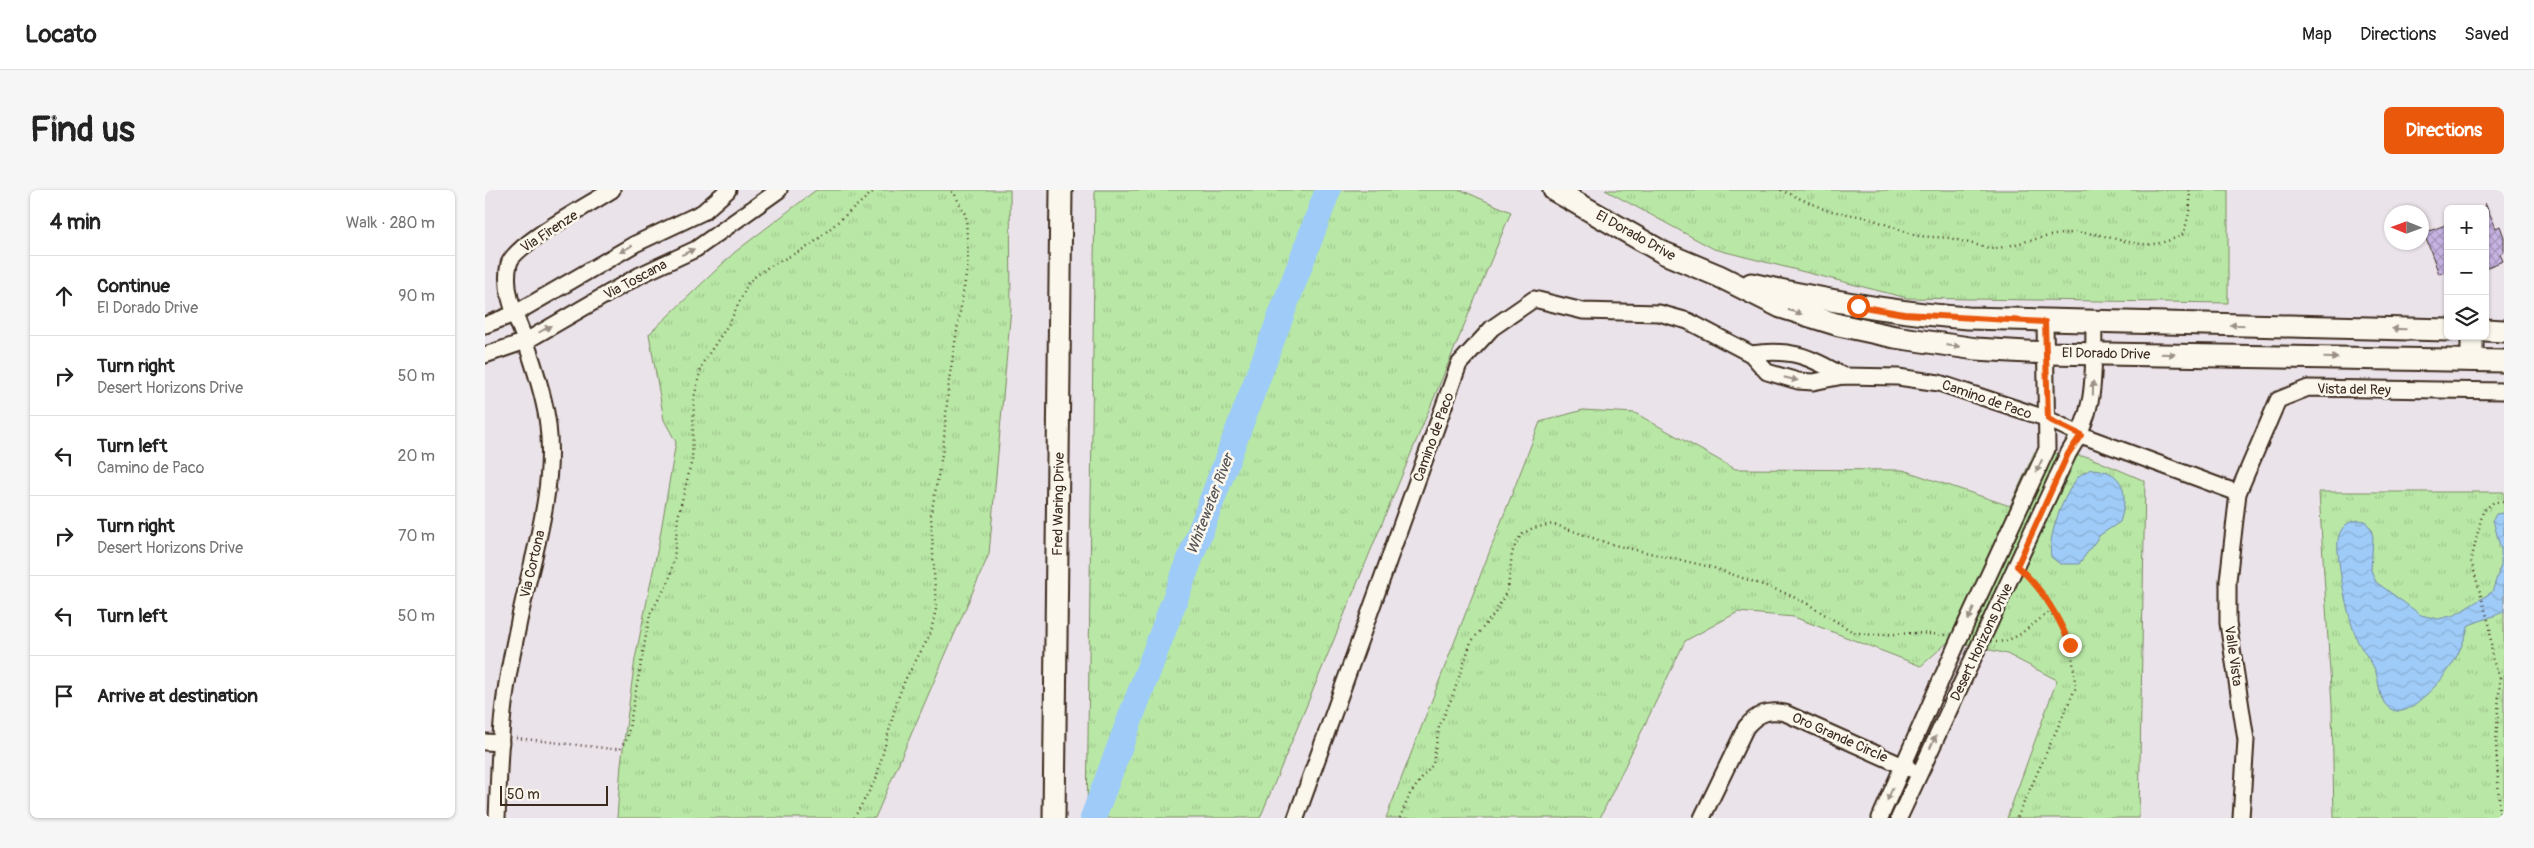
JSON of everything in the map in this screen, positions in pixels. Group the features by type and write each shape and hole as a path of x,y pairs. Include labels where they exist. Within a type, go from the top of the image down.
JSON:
{"main road":[{"name":"Fred Waring Drive","path":"1054,818 1061,190"},
{"name":"El Dorado Drive","path":"1554,190 1664,253 1719,276 1781,307 1839,325 1938,345 2046,353 2504,361"},
{"name":"El Dorado Drive","path":"1719,276 1823,299 1904,314 2045,322 2444,330"},
{"path":"2489,330 2504,331"},
{"path":"2472,340 2472,360"}],"street":[{"name":"Via Firenze","path":"514,314 507,281 509,262 519,249 612,190"},
{"path":"485,325 514,314 635,244 703,212 728,190"},
{"name":"Via Toscana","path":"485,356 526,341 640,275 696,249 779,190"},
{"name":"Camino de Paco","path":"1297,818 1459,364 1492,328 1535,299 1583,311 1659,313 1689,321 1751,354 1767,372 1798,381 1813,382 1843,376 1898,377 1939,382 2048,419 2081,435 2238,493"},
{"name":"Via Cortona","path":"497,818 508,741 505,697 519,623 543,520 548,473 548,425 541,390 526,341 514,314"},
{"name":"Desert Horizons Drive","path":"1880,818 1902,765 2047,449 2045,322"},
{"name":"Desert Horizons Drive","path":"1899,818 2068,454 2081,435 2093,397 2094,322"},
{"name":"Camino de Paco","path":"1751,354 1772,351 1806,356 1843,376"},
{"name":"Vista del Rey","path":"2238,493 2278,400 2308,388 2504,391"},
{"name":"Valle Vista","path":"2238,493 2228,581 2228,623 2247,740 2241,818"},
{"name":"Oro Grande Circle","path":"1702,818 1745,727 1753,718 1768,711 1785,713 1902,765 1918,774"},
{"path":"485,742 508,741"}],"path":[{"path":"508,741 620,749 627,739 649,620 669,581 674,559 678,517 692,460 694,398 702,364 730,322 749,281 767,268 811,245 875,190"},
{"path":"855,818 876,779 897,701 905,680 929,635 936,609 931,514 943,449 949,380 968,263 965,216 959,200 950,190"},
{"path":"1781,190 1826,210 1869,218 1917,236 1950,238 1988,248 1999,248 2070,233 2099,235 2144,245 2171,241 2183,234 2191,199 2189,190"},
{"path":"2500,818 2496,744 2500,678 2490,650 2490,627 2471,561 2483,511 2494,502 2504,502"},
{"path":"1400,818 1409,794 1433,764 1439,727 1453,695 1471,642 1495,613 1508,589 1512,553 1516,543 1523,534 1533,528 1553,524 1610,544 1711,567 1783,592 1809,604 1853,632 1873,635 1916,633 1952,636"},
{"path":"2017,566 2031,578 2053,614 2061,621 2070,645 2075,674 2075,690 2017,818"},
{"path":"1990,641 2007,642 2048,613 2053,614"}],"green space":[{"path":"816,190 1010,190 1011,308 989,554 875,818 617,818 621,764 635,659 659,542 676,442 664,420 649,334 735,252"},
{"path":"1095,190 1461,190 1511,212 1260,818 1087,818"},
{"path":"1605,190 2228,190 2228,303 1907,298 1714,249"},
{"path":"1583,410 1635,413 1735,469 1903,470 2010,506 2035,451 2089,457 2145,481 2139,818 2007,818 2057,680 2007,654 1950,640 1921,666 1794,617 1738,612 1685,641 1600,818 1386,818 1540,422"},
{"path":"2319,492 2504,492 2504,818 2334,818 2332,705"}],"water":[{"path":"2091,469 2102,470 2111,474 2122,485 2124,502 2120,522 2100,535 2079,564 2060,564 2051,557 2050,548 2054,527 2062,504 2073,484 2079,476"},
{"path":"2504,513 2504,612 2469,625 2453,663 2434,688 2407,710 2393,710 2388,707 2382,698 2375,670 2362,650 2353,628 2343,589 2339,561 2338,540 2341,530 2351,522 2365,521 2371,529 2373,537 2371,570 2376,582 2421,615 2438,619 2455,615 2492,592 2501,565 2501,550 2493,520 2496,514"}],"building":[{"path":"2489,212 2496,228 2500,226 2504,237 2504,252 2500,254 2503,261 2489,266"},
{"path":"2444,226 2444,272 2439,274 2429,247 2429,231"}],"waterway":[{"name":"Whitewater River","path":"1093,818 1328,190"}],"route":[{"path":"1858,306 1904,314 2045,322 2048,419 2081,435 2068,454 2017,566 2031,578 2053,614 2061,621 2070,645"}]}
